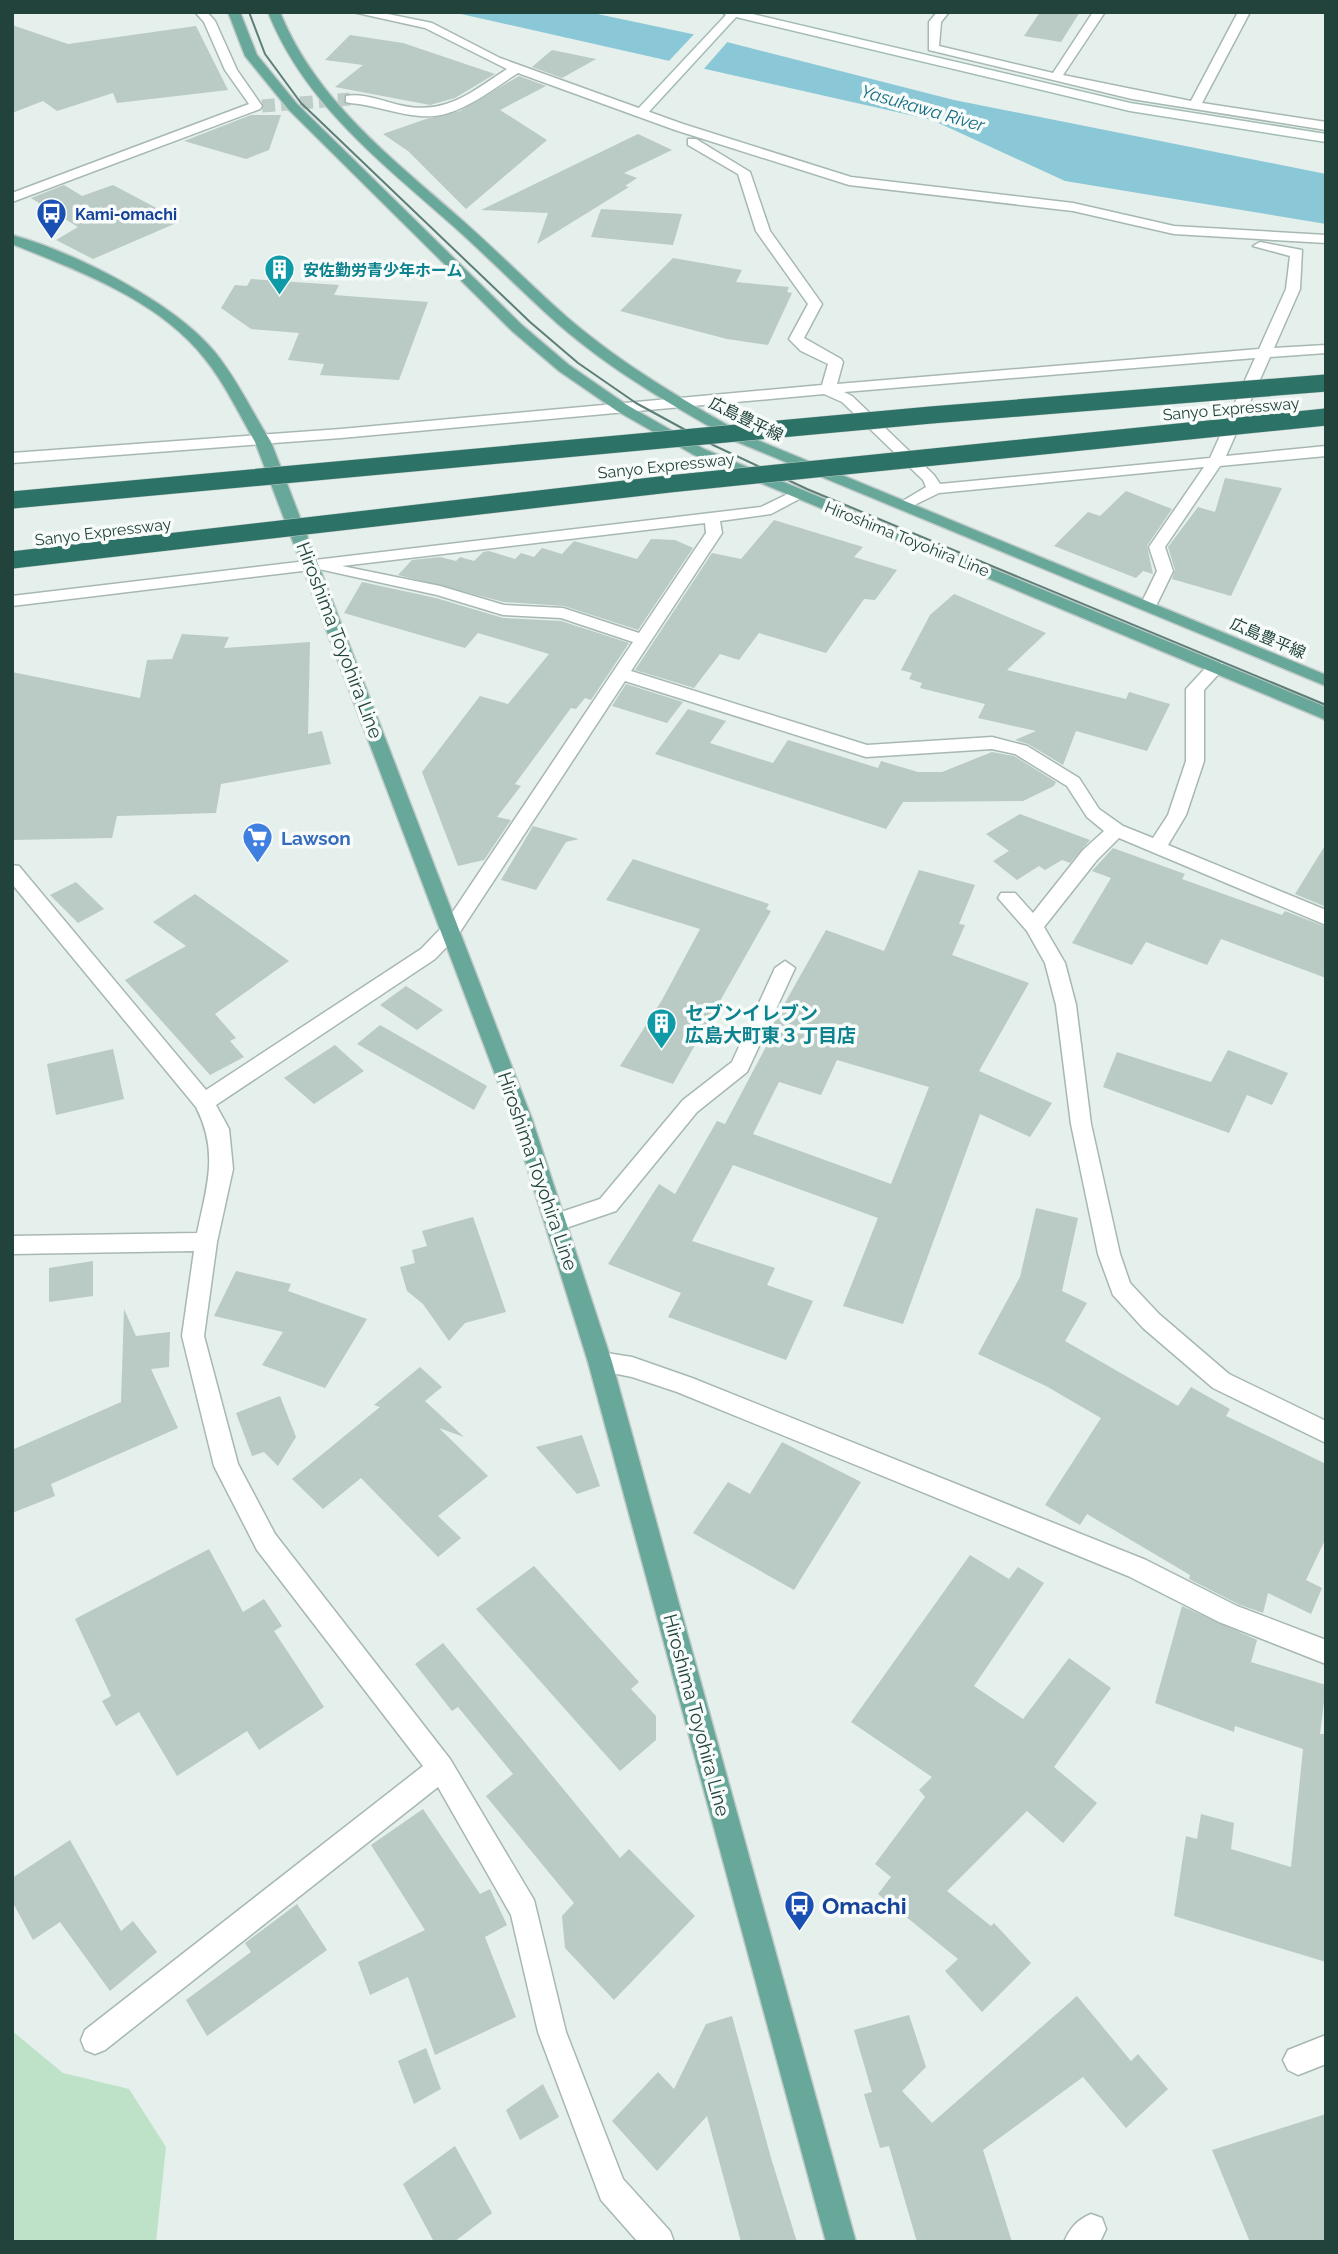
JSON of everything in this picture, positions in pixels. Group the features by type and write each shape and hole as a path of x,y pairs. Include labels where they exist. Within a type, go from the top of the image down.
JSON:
{"highway":[{"name":"Sanyo Expressway","path":"12,500 931,415 1326,383"},
{"name":"Sanyo Expressway","path":"12,560 457,506 881,460 1326,417"}],"main road":[{"name":"Hiroshima Toyohira Line","path":"234,12 251,56 293,107 517,328 564,368 622,408 699,452 1326,714"},
{"name":"広島豊平線","path":"274,12 290,51 326,101 557,316 600,352 677,403 740,438 1326,681"},
{"name":"Hiroshima Toyohira Line","path":"12,239 81,267 161,312 200,344 224,377 263,442 451,930 522,1119 557,1222 600,1363 841,2242"}],"street":[{"path":"12,198 108,159 259,106 231,70 209,20 201,12"},
{"path":"359,12 428,25 517,68 679,127 849,181 1073,207 1174,230 1297,253 1293,289 1216,461 1157,547 1165,570 1148,606"},
{"path":"943,12 935,22 933,48 1132,95 1326,126"},
{"path":"1057,76 1099,12"},
{"path":"1195,105 1244,12"},
{"path":"640,113 732,14 1130,107 1326,138"},
{"path":"351,99 376,100 431,113 445,110 517,68"},
{"path":"679,127 685,138 744,172 763,231 815,304 796,339 806,348 836,362 828,390"},
{"path":"1174,230 1326,239"},
{"path":"12,458 263,442 677,403 1326,349"},
{"path":"828,390 847,399 929,478 935,488"},
{"path":"904,505 935,488 1326,451"},
{"path":"12,601 765,511 798,494"},
{"path":"204,1102 428,954 451,930 714,533 712,517"},
{"path":"311,564 440,591 503,610 563,613 643,640"},
{"path":"1157,848 1177,815 1195,761 1195,689 1216,667"},
{"path":"621,674 866,751 981,743 1021,750 1053,767 1073,782 1093,813 1116,830 1326,918"},
{"path":"1034,926 1090,855 1116,830"},
{"path":"12,870 204,1102 218,1129 222,1169 206,1242 192,1336 226,1466 265,1542 441,1768 524,1910 552,2032 612,2189 659,2242"},
{"path":"1008,898 1034,926 1055,963 1066,1005 1081,1125 1109,1254 1121,1289 1150,1321 1221,1381 1326,1433"},
{"path":"557,1222 608,1205 690,1107 740,1067 785,968"},
{"path":"12,1245 206,1242"},
{"path":"600,1363 632,1367 684,1385 1137,1568 1228,1614 1326,1652"},
{"path":"95,2040 441,1768"},
{"path":"1298,2060 1326,2049"}],"green space":[{"path":"12,2031 63,2073 129,2089 166,2147 156,2242 12,2242"}],"water":[{"name":"Yasukawa River","path":"452,12 588,12 711,38 954,100 1326,174 1326,224 1065,181 932,120"}],"pier":[{"path":"697,31 730,39 702,71 667,63"}],"building":[{"path":"1040,12 1080,12 1061,42 1024,36"},
{"path":"12,25 68,44 196,26 228,90 117,103 113,93 57,111 43,101 12,113"},
{"path":"350,35 403,43 495,74 455,98 430,105 335,87 363,65 325,60"},
{"path":"552,50 596,59 562,78 532,67"},
{"path":"519,76 546,86 500,110 547,140 466,209 408,151 383,134 460,111"},
{"path":"251,115 281,115 269,150 246,159 184,141"},
{"path":"638,134 672,150 624,173 637,178 625,186 629,187 537,244 548,213 481,210"},
{"path":"64,185 82,196 113,185 181,221 93,259 56,240 78,227 31,198"},
{"path":"601,209 682,214 673,245 591,237"},
{"path":"673,258 742,270 736,282 789,287 787,292 792,293 768,345 727,339 620,311"},
{"path":"251,279 339,285 334,295 428,302 399,380 320,375 324,364 288,360 299,333 251,329 221,308 235,285 247,286"},
{"path":"1225,478 1282,488 1231,596 1172,579 1175,570 1168,547 1198,507 1215,512"},
{"path":"1126,491 1172,509 1147,546 1153,574 1143,571 1136,578 1054,546 1088,512 1100,516"},
{"path":"774,520 863,547 854,557 897,570 875,600 864,599 826,653 759,633 739,660 720,654 694,688 635,670 712,553 741,559"},
{"path":"651,539 675,540 693,548 638,630 564,606 504,602 398,575 412,560 440,557 456,561 460,557 474,561 483,552 489,551 515,559 521,553 534,557 542,548 562,554 574,541 637,559"},
{"path":"362,582 436,598 503,618 561,621 629,643 591,700 585,698 576,709 571,708 515,784 521,786 497,817 511,820 484,860 458,866 422,772 480,696 508,704 549,654 478,633 465,648 344,613"},
{"path":"954,594 1046,633 1007,670 1126,699 1129,692 1170,704 1147,751 1076,731 1063,765 1028,744 1015,740 1036,731 978,718 985,704 920,688 922,683 909,679 912,673 901,670 930,615"},
{"path":"182,634 229,637 224,648 310,642 308,734 322,731 331,764 221,784 216,813 117,816 112,838 12,840 12,672 140,698 147,660 172,659"},
{"path":"626,684 683,702 667,723 612,706"},
{"path":"688,709 726,721 710,743 773,763 788,740 878,768 881,761 918,772 942,772 992,752 1014,756 1056,782 1054,786 1023,801 903,802 886,829 655,754"},
{"path":"1020,814 1090,840 1070,863 1062,860 1045,870 1039,866 1017,880 993,861 1009,851 986,834"},
{"path":"533,826 579,839 566,842 536,890 501,880"},
{"path":"1326,844 1326,907 1295,894"},
{"path":"1113,848 1185,874 1182,879 1282,915 1285,911 1326,927 1326,978 1221,939 1207,965 1146,942 1132,965 1072,943 1111,878 1092,871"},
{"path":"633,859 769,904 766,909 771,911 673,1084 620,1066 662,1000 700,929 606,900"},
{"path":"919,870 975,885 959,924 965,925 952,955 1029,983 979,1071 1052,1103 1030,1137 980,1114 903,1324 843,1306 878,1218 733,1165 692,1241 775,1268 767,1285 813,1301 786,1360 668,1317 681,1293 608,1264 659,1184 675,1194 717,1121 725,1124 768,1043 764,1041 826,930 884,951","holes":["837,1060 929,1087 891,1184 753,1134 779,1082 821,1095"]},
{"path":"76,882 104,909 78,923 50,895"},
{"path":"195,894 289,961 215,1014 236,1038 230,1041 244,1057 210,1075 125,980 186,946 153,922"},
{"path":"406,986 443,1010 417,1030 380,1005"},
{"path":"380,1025 487,1086 474,1110 357,1044"},
{"path":"335,1045 364,1071 314,1104 284,1078"},
{"path":"113,1049 124,1099 56,1115 47,1064"},
{"path":"1228,1050 1288,1073 1272,1105 1247,1095 1229,1133 1103,1087 1117,1052 1211,1082"},
{"path":"1036,1208 1078,1218 1062,1291 1087,1303 1065,1341 1178,1406 1191,1387 1230,1409 1226,1416 1326,1464 1326,1538 1306,1580 1322,1588 1311,1614 1268,1593 1263,1613 1238,1604 1189,1579 1190,1575 1087,1514 1080,1525 1045,1505 1101,1418 1046,1386 978,1354 1020,1277"},
{"path":"473,1217 506,1312 465,1323 449,1341 423,1304 407,1291 400,1267 415,1263 412,1250 427,1246 422,1231"},
{"path":"93,1261 93,1296 49,1302 49,1268"},
{"path":"236,1271 291,1284 288,1291 367,1319 325,1388 262,1365 283,1332 214,1316"},
{"path":"124,1309 136,1336 170,1332 169,1367 151,1369 178,1428 51,1484 55,1496 12,1513 12,1450 121,1402"},
{"path":"420,1367 442,1387 425,1401 464,1437 439,1428 488,1476 438,1516 461,1538 438,1557 361,1478 323,1509 292,1479 380,1407 374,1405"},
{"path":"280,1396 296,1437 278,1466 264,1452 252,1456 236,1413"},
{"path":"582,1435 600,1486 577,1494 536,1447"},
{"path":"782,1442 861,1482 794,1590 693,1533 728,1482 750,1494"},
{"path":"209,1549 243,1612 264,1599 282,1626 274,1631 324,1707 259,1750 247,1731 177,1776 139,1712 116,1726 102,1701 111,1696 75,1619"},
{"path":"970,1555 1009,1579 1018,1567 1044,1583 974,1686 1023,1719 1069,1658 1111,1688 1054,1767 1097,1803 1063,1843 1027,1811 947,1891 991,1926 994,1923 1031,1963 982,2012 945,1971 958,1959 878,1894 891,1877 875,1864 925,1797 919,1790 932,1777 851,1722"},
{"path":"534,1566 639,1682 631,1689 656,1716 656,1740 620,1771 476,1609"},
{"path":"1182,1606 1257,1640 1251,1662 1326,1685 1320,1734 1326,1734 1326,1962 1174,1916 1186,1836 1197,1839 1201,1814 1234,1823 1231,1849 1291,1867 1303,1749 1235,1726 1234,1732 1155,1703"},
{"path":"443,1643 620,1858 629,1849 695,1916 614,2000 565,1948 562,1916 574,1903 486,1796 513,1774 458,1707 452,1711 415,1664"},
{"path":"423,1809 480,1894 490,1889 507,1925 485,1937 516,2017 435,2055 408,1977 370,1995 358,1962 425,1930 371,1845"},
{"path":"70,1840 121,1931 133,1921 157,1952 110,1991 60,1922 33,1940 12,1901 12,1878"},
{"path":"297,1904 327,1950 207,2036 186,2000 251,1952 245,1943"},
{"path":"1077,1996 1131,2061 1138,2054 1168,2089 1126,2128 1083,2077 983,2150 1012,2242 917,2242 889,2146 880,2148 864,2094 872,2092 854,2030 909,2015 926,2067 902,2091 932,2123"},
{"path":"732,2016 797,2242 741,2242 707,2116 657,2171 612,2121 658,2072 674,2089 706,2024"},
{"path":"426,2048 441,2089 414,2104 398,2061"},
{"path":"543,2084 559,2117 520,2140 506,2110"},
{"path":"1326,2114 1326,2242 1250,2242 1212,2150"},
{"path":"455,2146 492,2213 454,2242 434,2242 403,2184"}],"tunnel":[{"path":"262,106 350,99"}],"tram line":[{"path":"249,12 265,54 301,103 530,322 578,363 636,403 713,445 807,489 1326,705"}],"place":[{"name":"Kami-omachi","path":"52,241"},
{"name":"安佐勤労青少年ホーム","path":"280,297"},
{"name":"Lawson","path":"258,865"},
{"name":"セブンイレブン 広島大町東３丁目店","path":"662,1051"},
{"name":"Omachi","path":"799,1932"}]}
